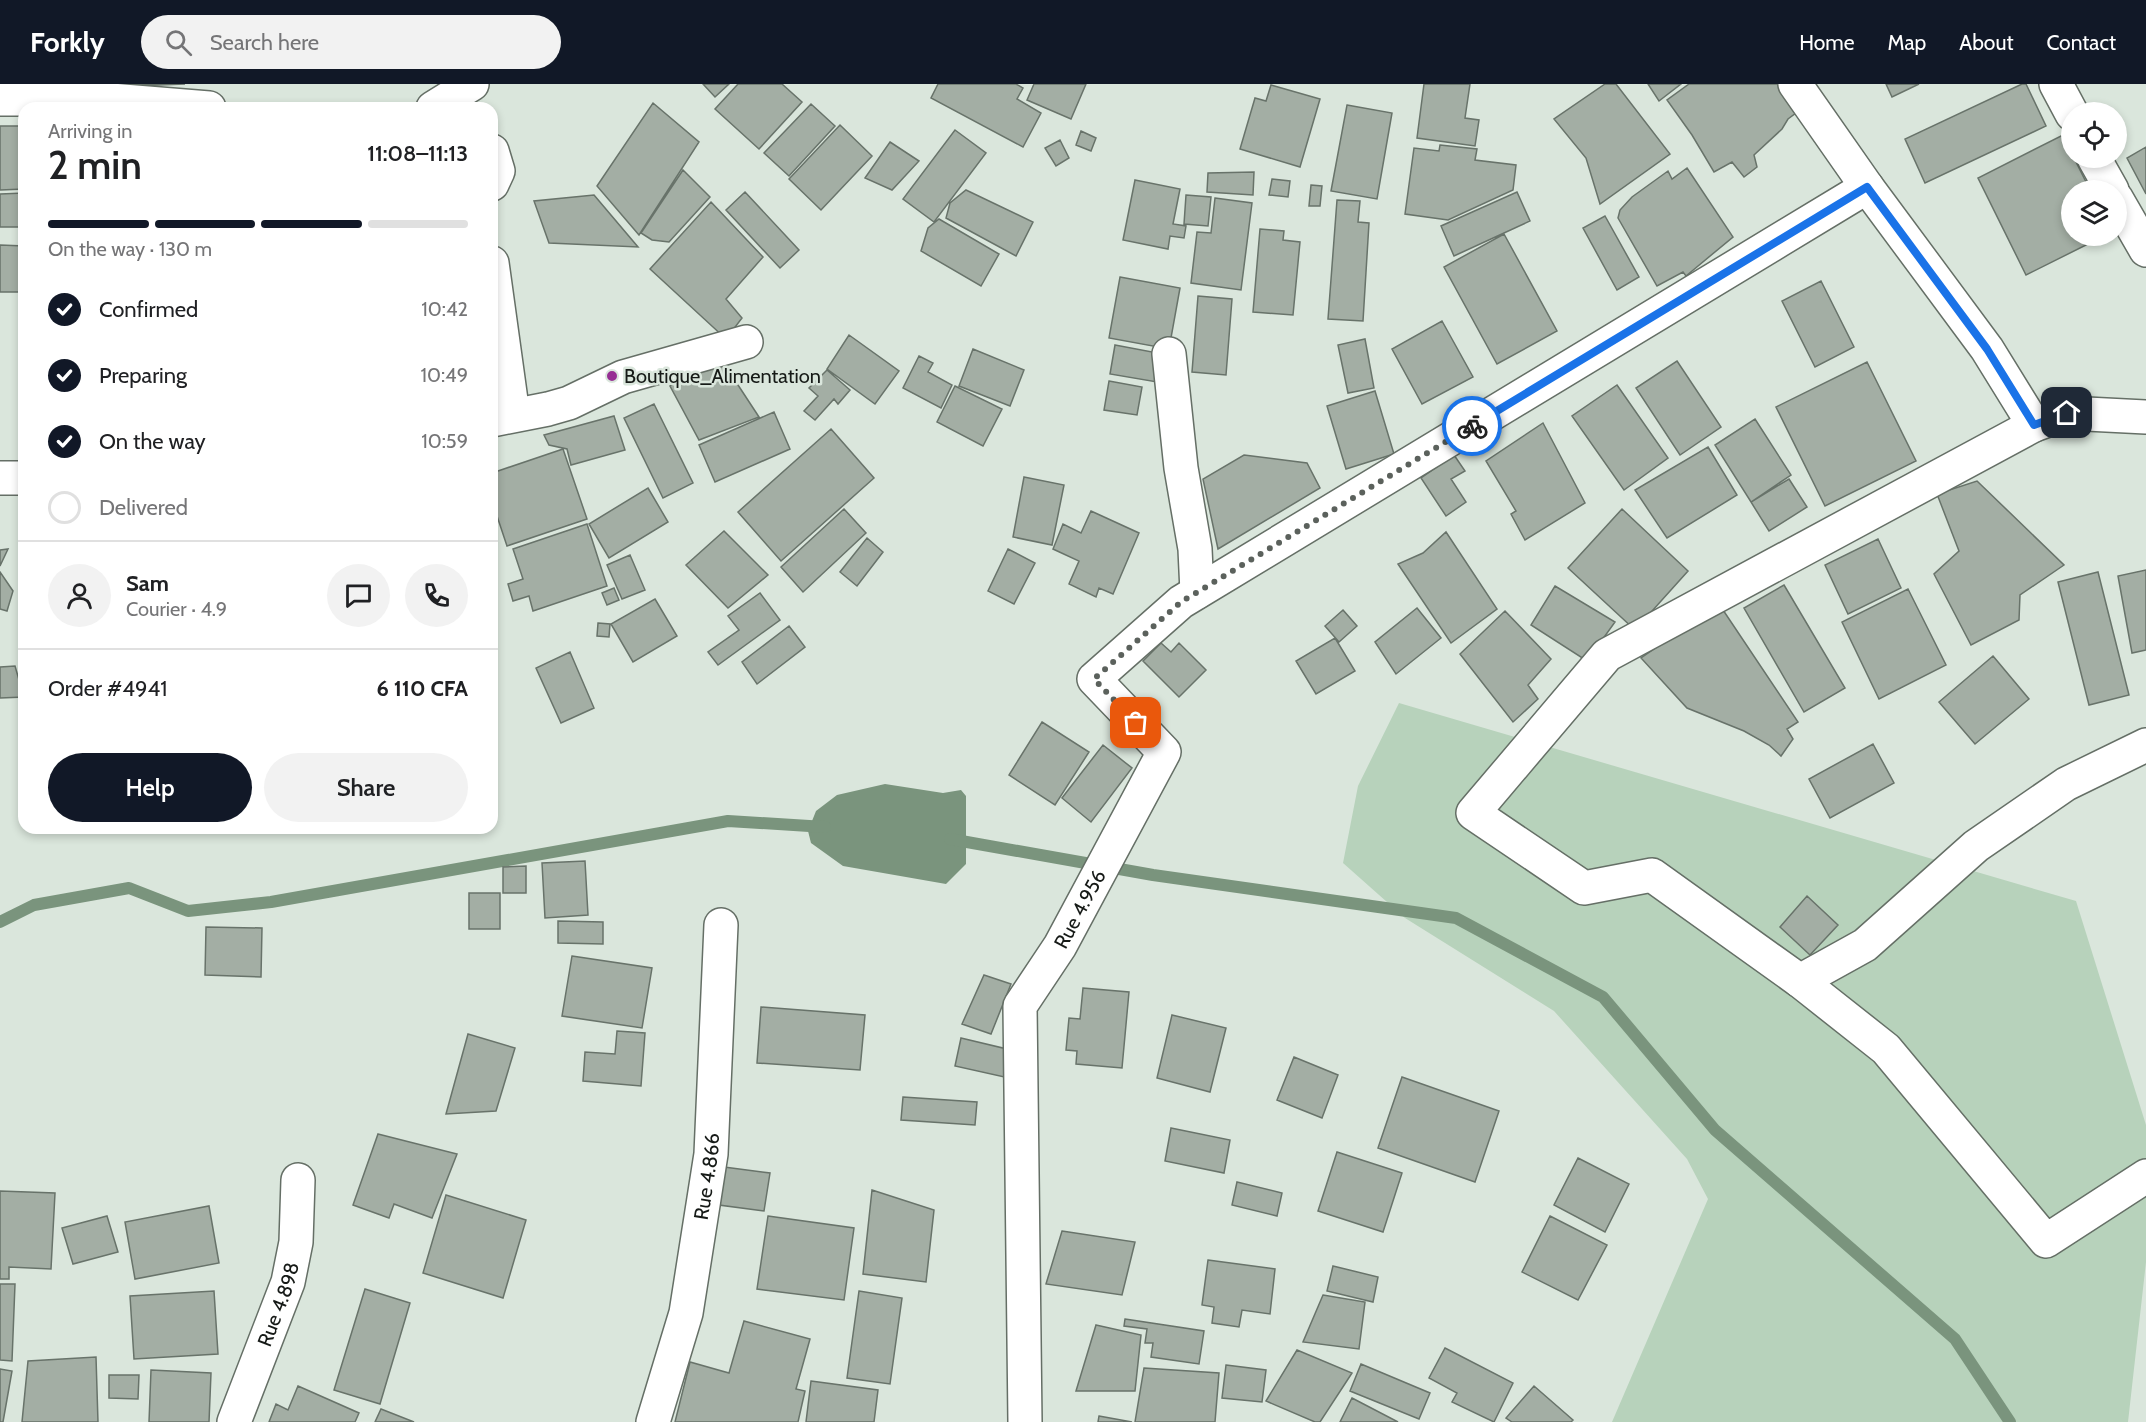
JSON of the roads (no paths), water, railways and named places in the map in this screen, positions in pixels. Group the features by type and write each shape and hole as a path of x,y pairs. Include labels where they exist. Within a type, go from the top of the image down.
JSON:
{"street":[{"path":"443,102 472,84"},
{"path":"1795,84 1867,187 1987,349 2034,425"},
{"path":"2056,84 2066,102"},
{"path":"0,99 99,99 136,102"},
{"name":"Rue 4.956","path":"1025,1422 1020,1006 1060,946 1164,752 1094,679 1181,602 1867,187"},
{"path":"2127,217 2146,250"},
{"path":"498,356 502,418 569,403 623,376 746,342"},
{"path":"1169,354 1181,468 1195,549 1197,592"},
{"path":"2146,417 2067,413 2034,425 1607,655 1473,813 1584,888 1652,875 1800,981 1886,1049 2046,1241 2146,1176"},
{"path":"0,478 18,478"},
{"path":"1800,981 1865,945 1976,846 2057,790 2146,745"},
{"name":"Rue 4.866","path":"653,1422 686,1313 711,1154 721,925"},
{"name":"Rue 4.898","path":"234,1422 288,1282 296,1242 298,1180"}],"waterway":[{"path":"0,922 34,905 129,888 188,911 271,902 728,821 825,827"},
{"path":"950,839 1153,875 1456,918 1603,997 1715,1130 1955,1339 2010,1422"}],"place":[{"name":"Boutique_Alimentation","path":"612,376"}]}
